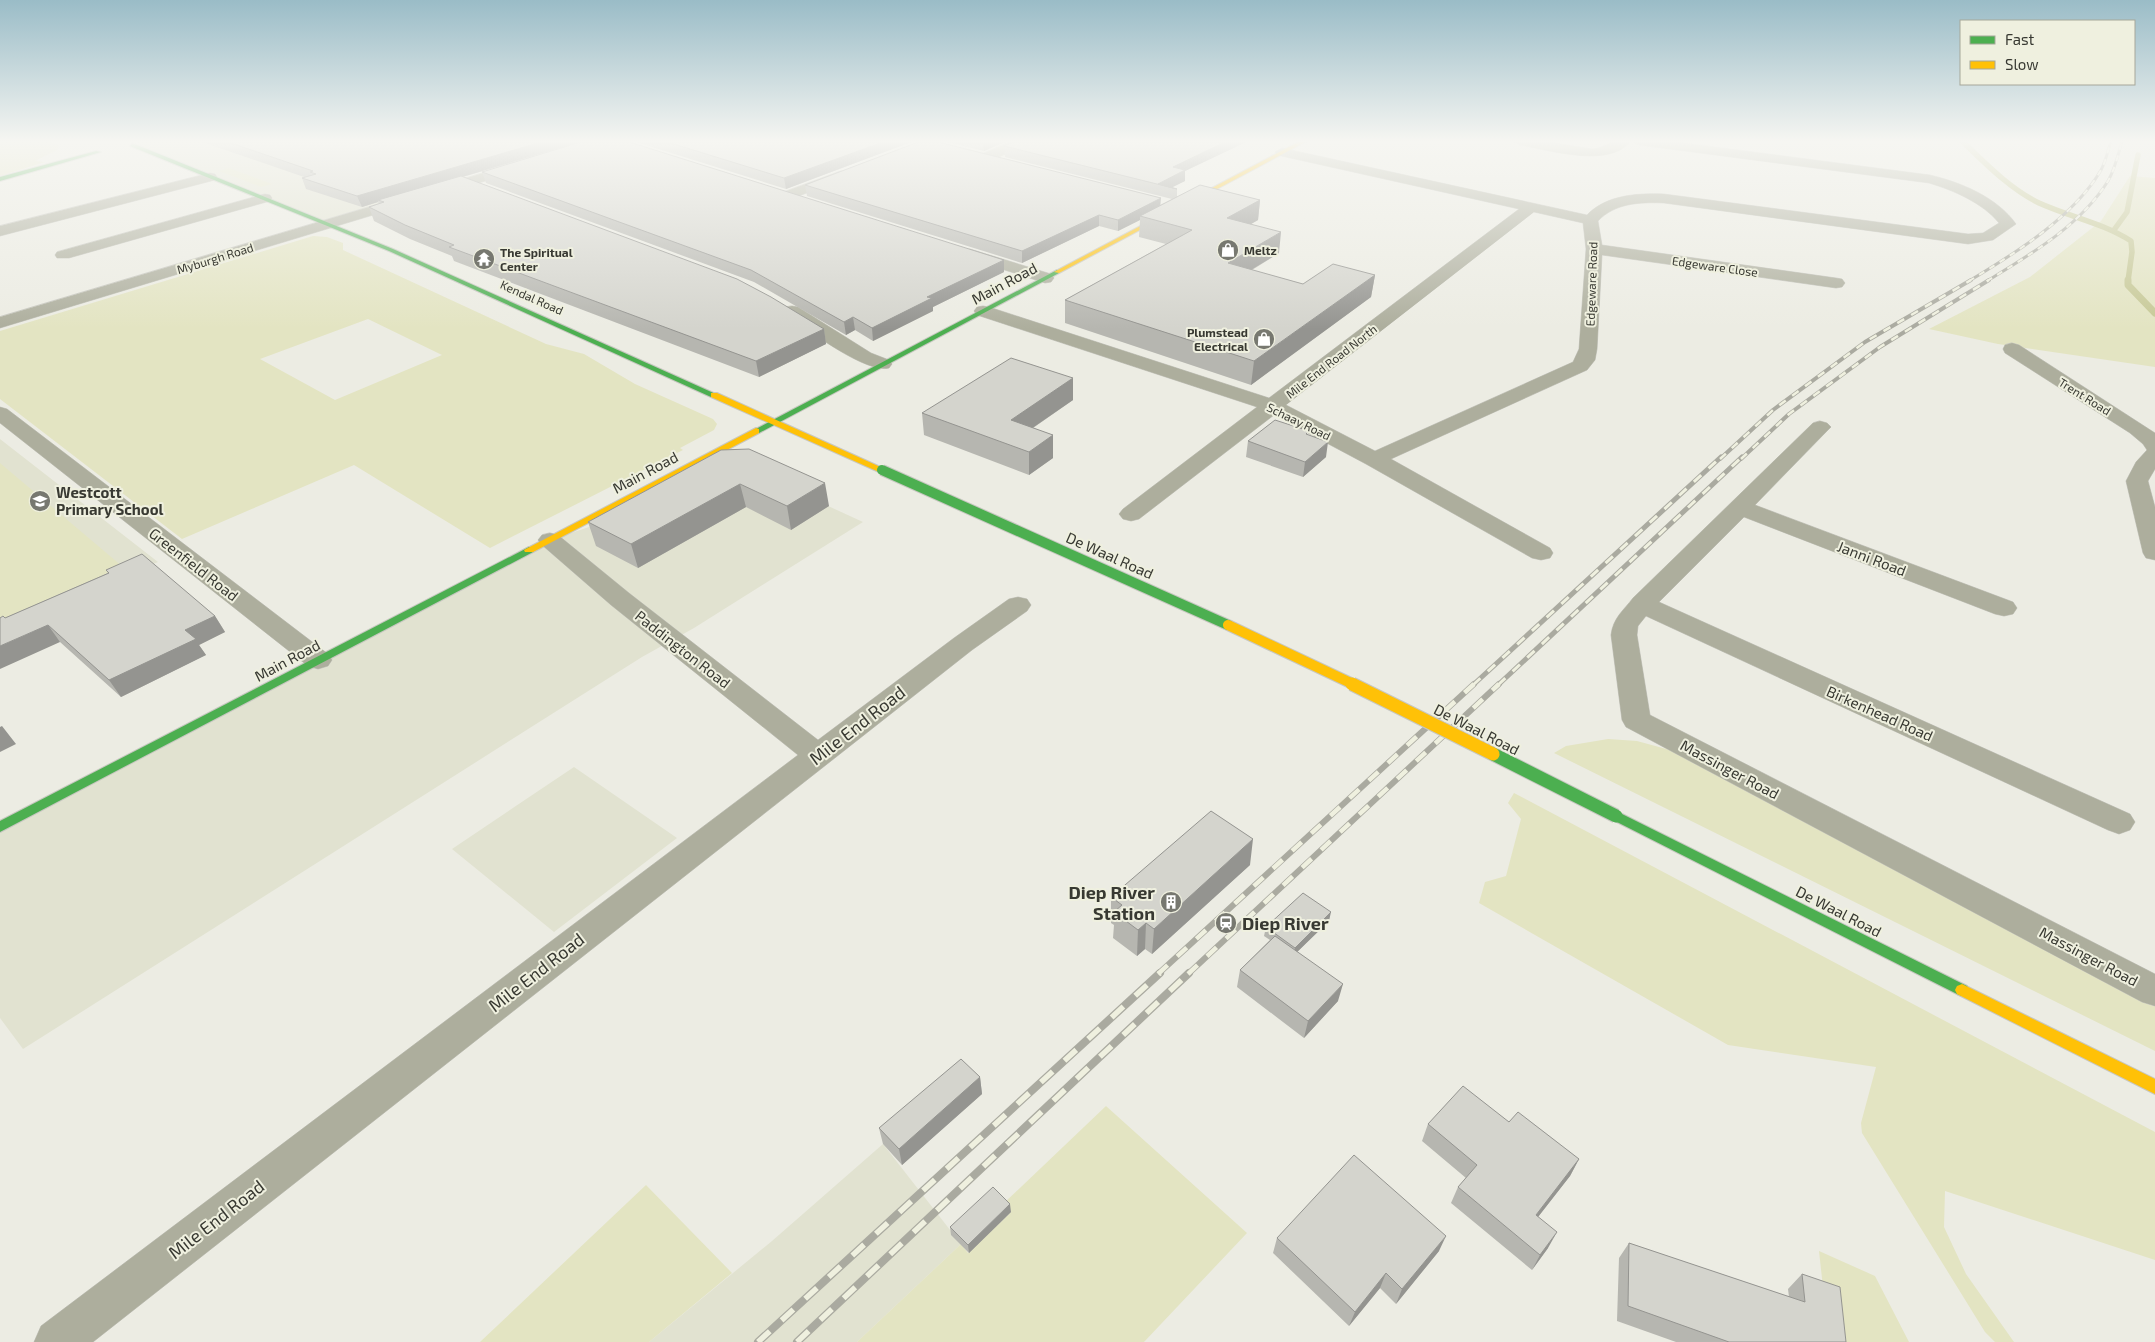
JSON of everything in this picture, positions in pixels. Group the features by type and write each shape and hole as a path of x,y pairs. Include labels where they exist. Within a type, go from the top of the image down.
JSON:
{"main road":[{"name":"Kendal Road","path":"279,204 329,223 525,309 774,422"},
{"name":"Main Road","path":"0,827 550,540 1186,204"},
{"name":"De Waal Road","path":"774,422 1201,613 1374,694 2155,1087"}],"street":[{"path":"0,230 104,204"},
{"path":"63,255 245,204"},
{"name":"Myburgh Road","path":"0,323 393,204"},
{"path":"1165,204 1180,207"},
{"path":"1516,204 1590,220"},
{"name":"Edgeware Road","path":"1374,459 1580,366 1585,360 1588,350 1594,249 1590,220 1596,214 1617,204"},
{"name":"Edgeware Road","path":"1704,204 1961,239 1987,237 2008,224 2005,219 1982,204"},
{"name":"Mile End Road North","path":"1131,514 1531,207"},
{"path":"953,249 1045,278"},
{"name":"Edgeware Close","path":"1594,249 1836,283"},
{"path":"780,303 864,357 882,364"},
{"name":"Schaay Road","path":"983,311 1272,406 1374,459 1541,553"},
{"name":"Trent Road","path":"2012,349 2137,429 2151,440 2155,446"},
{"name":"Greenfield Road","path":"0,413 318,660"},
{"name":"Massinger Road","path":"1820,427 1630,617 1625,626 1624,635 1636,720 2155,990"},
{"path":"2155,455 2144,467 2137,481 2155,552"},
{"name":"Janni Road","path":"1740,507 2004,608"},
{"name":"Paddington Road","path":"550,540 620,599 818,756"},
{"name":"Birkenhead Road","path":"1642,604 2119,822"},
{"name":"Mile End Road","path":"57,1342 963,644 1018,605"}],"shaded area":[{"path":"281,204 395,204 329,223"},
{"name":"Westcott Primary School","path":"0,439 158,562 0,632"},
{"path":"754,472 863,522 694,628 642,657 23,1049 0,1018 0,827 550,540"},
{"path":"574,767 677,838 554,932 452,849"},
{"path":"883,1144 961,1244 857,1342 649,1342 772,1241"}],"green space":[{"path":"2112,204 2155,204 2155,367 1998,344 1929,329 2030,277 2101,221"},
{"path":"313,236 327,237 343,243 343,250 546,344 584,354 635,384 713,419 717,424 714,430 680,448 683,450 490,548 354,465 182,539 0,399 0,331","holes":["368,319 442,355 335,400 260,359"]},
{"name":"Westcott Primary School","path":"0,463 123,567 0,620"},
{"path":"1608,739 1637,741 1670,750 2155,1004 2155,1051 1554,753 1566,746"},
{"path":"1514,793 2155,1132 2155,1260 1945,1191 1944,1227 1966,1274 2014,1342 1995,1342 1985,1332 1862,1133 1861,1123 1876,1067 1728,1045 1479,903 1485,882 1506,876 1521,819 1508,803"},
{"path":"1106,1106 1247,1233 1144,1342 857,1342 961,1244 968,1253 1010,1213 1003,1204"},
{"path":"646,1185 732,1273 649,1342 480,1342"},
{"path":"1819,1251 1875,1276 1909,1342 1829,1342"}],"building":[{"path":"379,204 535,204 737,279 824,329 756,361 449,247 454,245 405,225 369,207"},
{"path":"569,204 825,204 1004,260 927,297 932,298 872,328 853,317 844,322 751,270"},
{"path":"866,204 1150,204 1118,220 1099,215 1022,251"},
{"path":"1164,204 1253,204 1227,218 1281,232 1228,263 1303,284 1333,264 1375,275 1254,361 1065,300 1192,230 1140,216"},
{"path":"1011,358 1073,378 1011,420 1053,435 1029,452 922,413"},
{"path":"1275,420 1309,431 1306,434 1328,442 1305,462 1248,441"},
{"path":"749,449 825,483 787,506 740,484 631,544 588,522 721,450"},
{"path":"142,554 215,616 185,630 196,639 109,680 48,625 0,646 0,618 3,616 5,618 109,573 106,570"},
{"path":"1211,811 1253,839 1154,929 1146,923 1138,930 1114,912 1122,905 1111,897"},
{"path":"1303,893 1331,912 1295,948 1266,927"},
{"path":"1275,936 1343,984 1308,1021 1240,970"},
{"path":"961,1059 980,1077 899,1149 879,1128"},
{"path":"1463,1086 1509,1122 1518,1112 1579,1159 1536,1215 1557,1232 1540,1255 1458,1187 1477,1165 1428,1124"},
{"path":"1354,1155 1446,1236 1402,1289 1386,1273 1355,1312 1277,1238"},
{"path":"993,1187 1010,1204 968,1245 950,1227"},
{"path":"1629,1243 1805,1302 1802,1274 1840,1287 1846,1342 1729,1342 1628,1306"}],"waterway":[{"name":"Diep River","path":"2041,204 2109,229 2131,241 2132,252 2128,281"},
{"path":"2114,230 2127,212 2129,204"},
{"name":"Diep River","path":"2128,281 2128,285 2155,313"}],"railway":[{"path":"1969,281 2042,233 2074,204"},
{"path":"1987,281 2054,238 2091,204"},
{"path":"1720,459 1773,410 1865,342 1971,280"},
{"path":"1741,459 1789,414 1880,347 1989,280"},
{"path":"1473,685 1721,457"},
{"path":"1498,685 1742,457"},
{"path":"1158,974 1474,684"},
{"path":"1188,974 1499,684"},
{"path":"758,1342 1160,973"},
{"path":"797,1342 1189,973"}],"traffic: fast":[{"path":"277,204 391,250 714,395"},
{"path":"756,431 1057,272"},
{"path":"882,470 1228,625"},
{"path":"0,827 529,550"},
{"path":"1493,754 1616,816"},
{"path":"1616,816 1962,990"}],"traffic: slow":[{"path":"1057,272 1186,204"},
{"path":"714,395 882,470"},
{"path":"529,550 756,431"},
{"path":"1228,625 1493,754"},
{"path":"1962,990 2155,1087"}],"place":[{"name":"Meltz","path":"1228,250"},
{"name":"The Spiritual Center","path":"484,259"},
{"name":"Plumstead Electrical","path":"1264,339"},
{"name":"Westcott Primary School","path":"40,501"},
{"name":"Diep River Station","path":"1171,902"},
{"name":"Diep River","path":"1226,923"}]}
